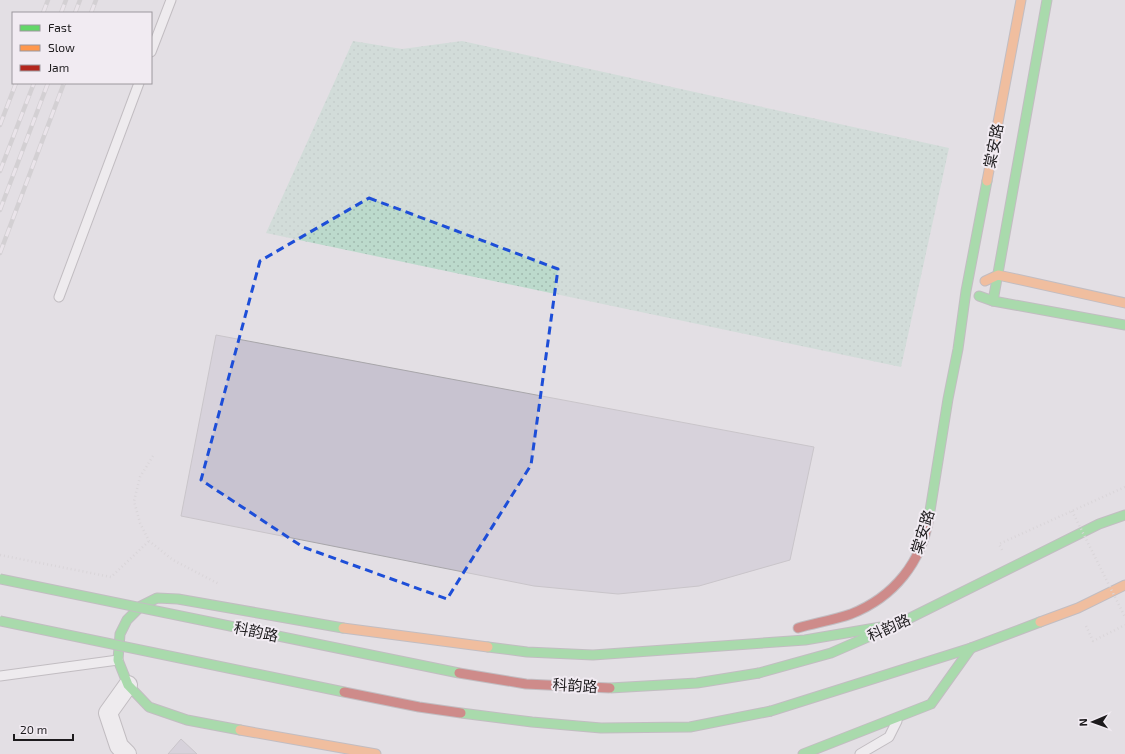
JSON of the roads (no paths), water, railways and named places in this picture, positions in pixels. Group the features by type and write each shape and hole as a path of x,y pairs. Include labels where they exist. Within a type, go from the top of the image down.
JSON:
{"main road":[{"name":"棠安路","path":"724,646 851,614 881,599 905,576 919,554 928,526 966,291 1021,0"},
{"name":"棠安路","path":"993,301 1047,0"},
{"path":"966,291 998,275 1125,303"},
{"path":"966,291 993,301 1125,325"},
{"name":"科韵路","path":"0,579 435,669 526,684 612,688 697,684 759,673 831,653 898,624 1099,524 1125,515"},
{"path":"0,620 418,707 532,722 601,728 690,727 771,711 971,648 1078,608 1125,585"},
{"path":"376,754 187,720 149,707 128,685 118,660 120,634 127,620 141,606 157,598 178,599 360,631 527,652 593,655 805,640 898,624"},
{"path":"803,754 931,704 971,648"}],"street":[{"path":"127,754 119,746 108,713 128,685"}],"lane":[{"path":"152,49 171,0"},
{"path":"59,297 139,84"},
{"path":"0,676 118,660"},
{"path":"860,754 889,737 898,717"}],"railway":[{"path":"43,12 48,0"},
{"path":"61,12 66,0"},
{"path":"75,12 80,0"},
{"path":"91,12 96,0"},
{"path":"0,125 16,84"},
{"path":"0,171 34,84"},
{"path":"0,210 48,84"},
{"path":"0,253 64,84"}]}
